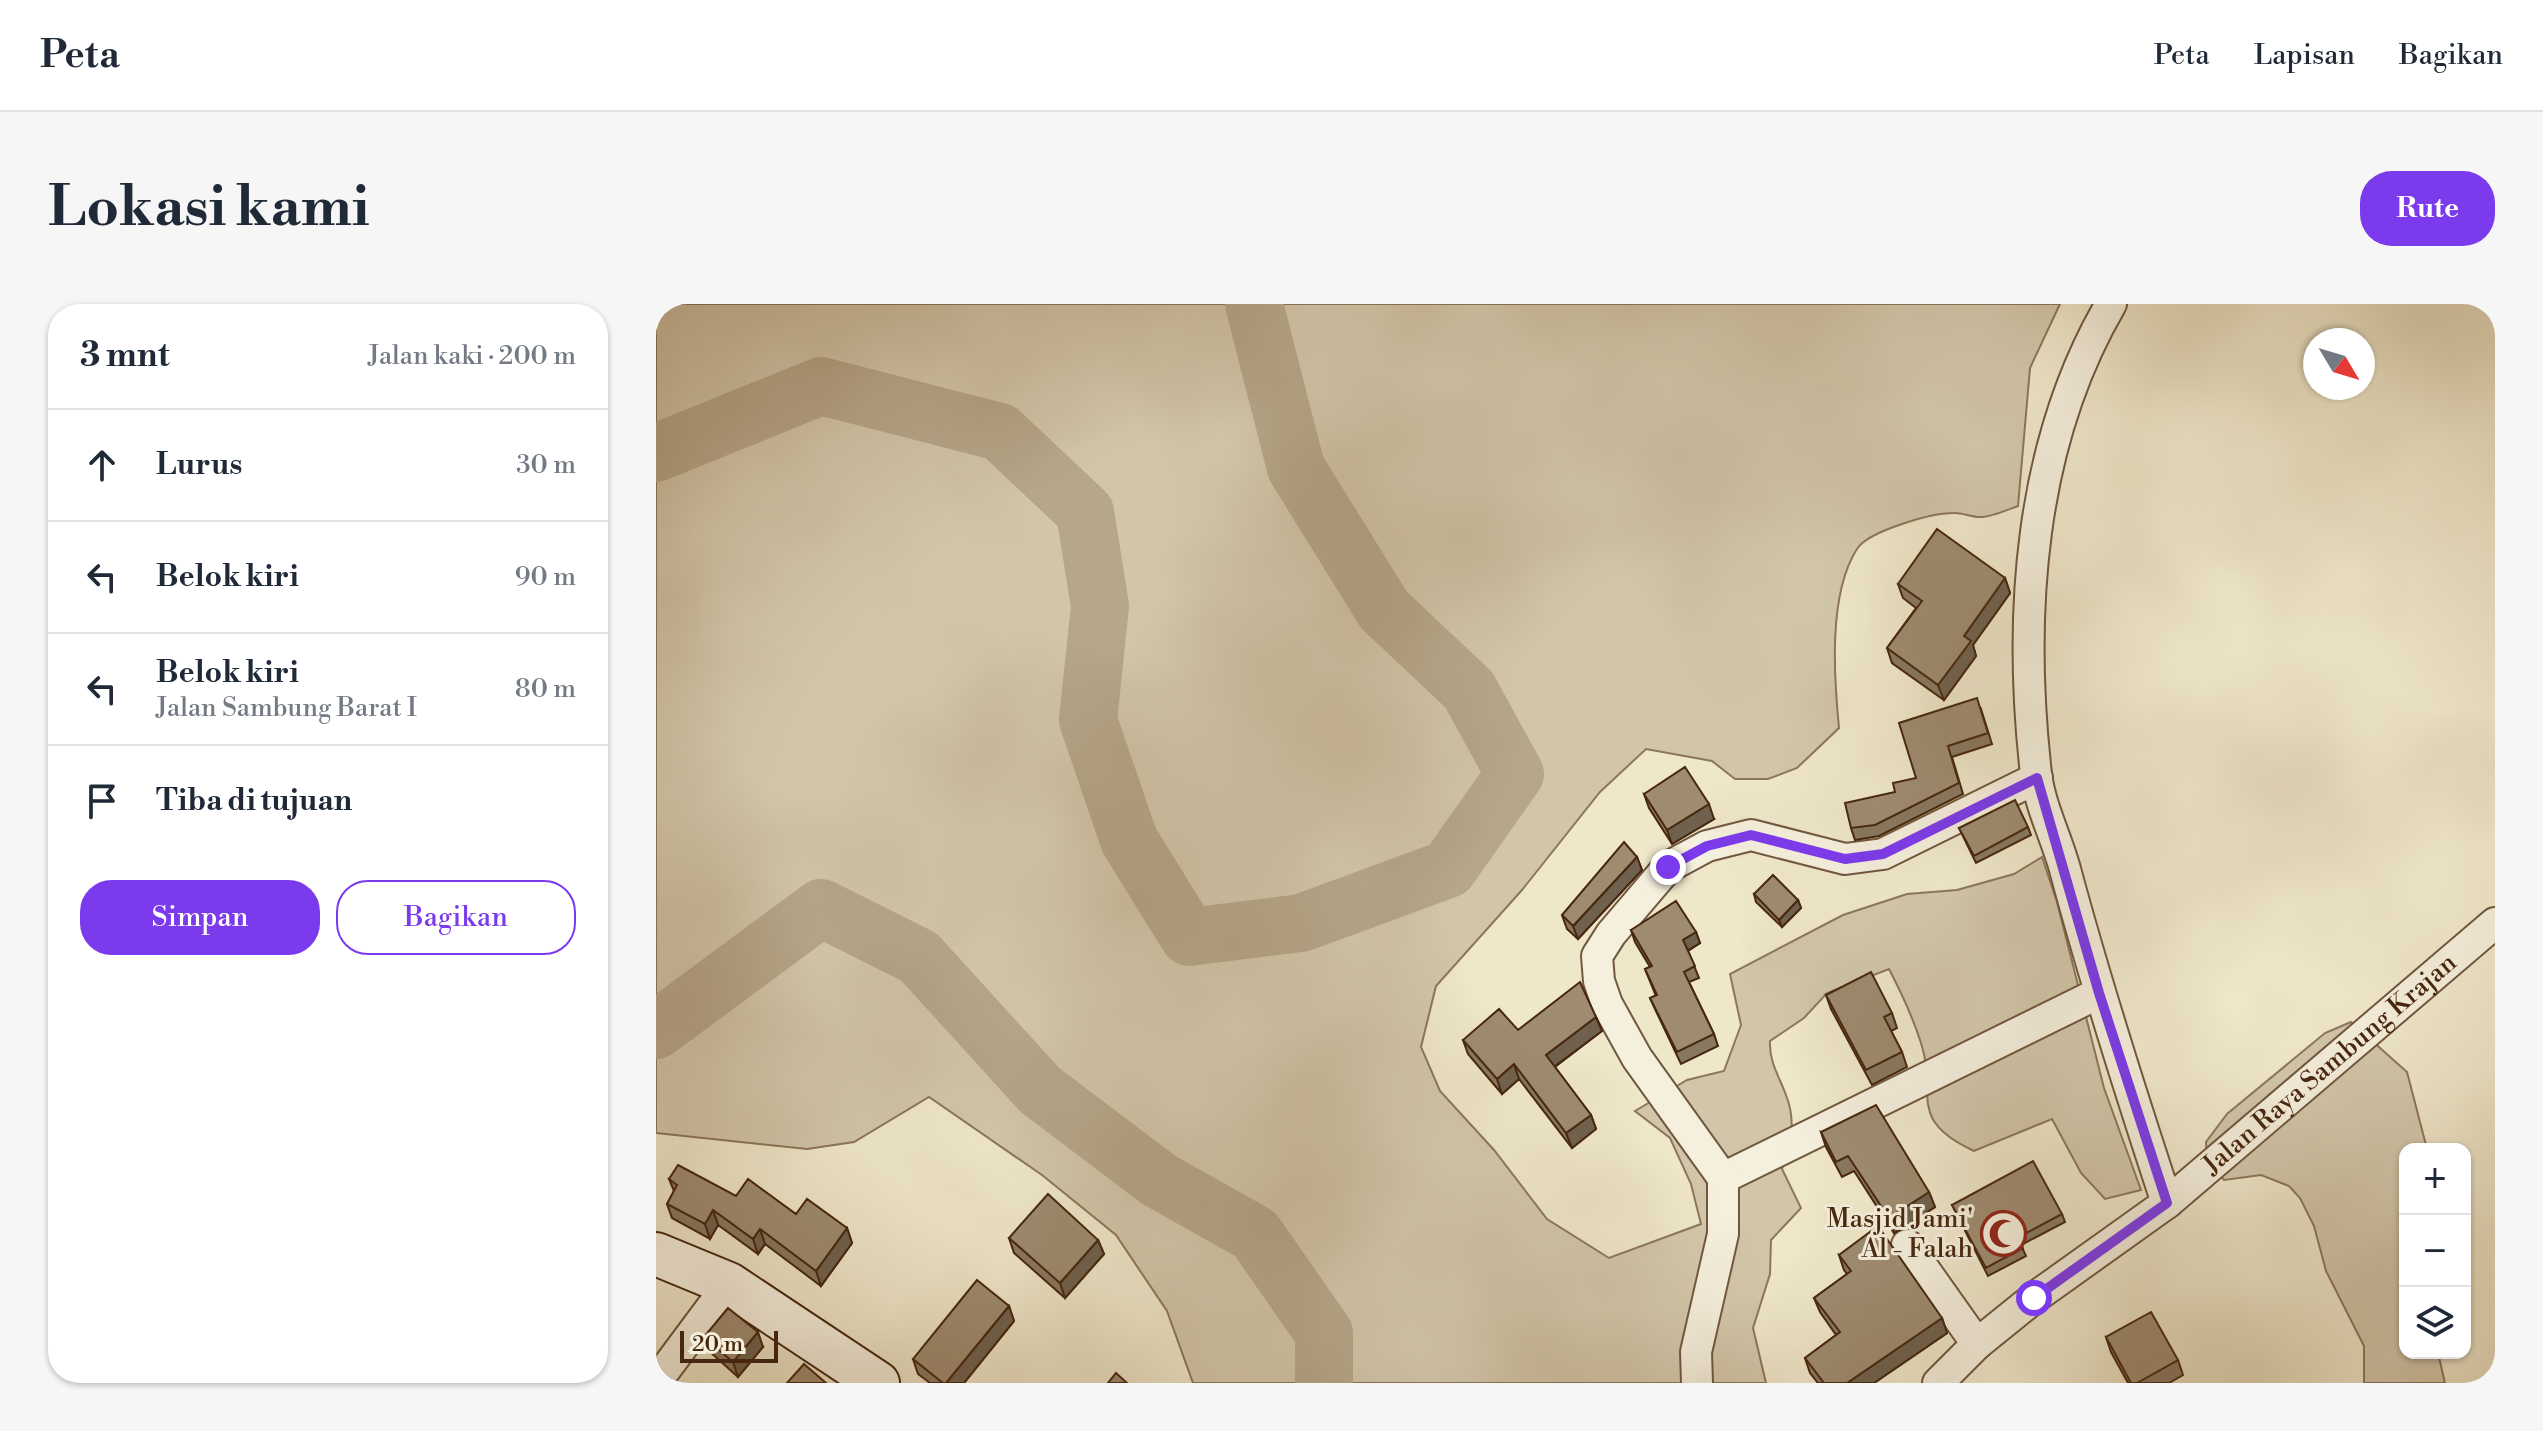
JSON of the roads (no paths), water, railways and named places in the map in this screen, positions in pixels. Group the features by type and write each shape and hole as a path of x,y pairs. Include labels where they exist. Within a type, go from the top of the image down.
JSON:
{"main road":[{"path":"656,1254 729,1284 878,1383"}],"street":[{"path":"2111,304 2084,350 2040,490 2028,619 2037,778 2099,993 2167,1203"},
{"path":"1697,1383 1696,1352 1723,1234 1723,1178 1637,1058 1607,1004 1599,981 1597,956 1611,934 1668,867 1707,846 1751,835 1845,859 1883,854 2037,778"},
{"name":"Jalan Raya Sambung Krajan","path":"1938,1383 1977,1344 2034,1298 2167,1203 2495,923"},
{"path":"1723,1178 2099,993"},
{"path":"1907,1245 1977,1344"},
{"path":"656,1382 729,1284"}],"waterway":[{"path":"656,453 821,386 1000,432 1085,512 1100,606 1088,720 1129,840 1189,937 1301,923 1448,869 1515,774 1469,690 1384,610 1296,468 1254,304"},
{"path":"656,1030 821,908 919,957 1040,1090 1159,1180 1255,1234 1324,1333 1324,1383"}],"place":[{"name":"Masjid Jami' Al - Falah","path":"2004,1234"}]}
